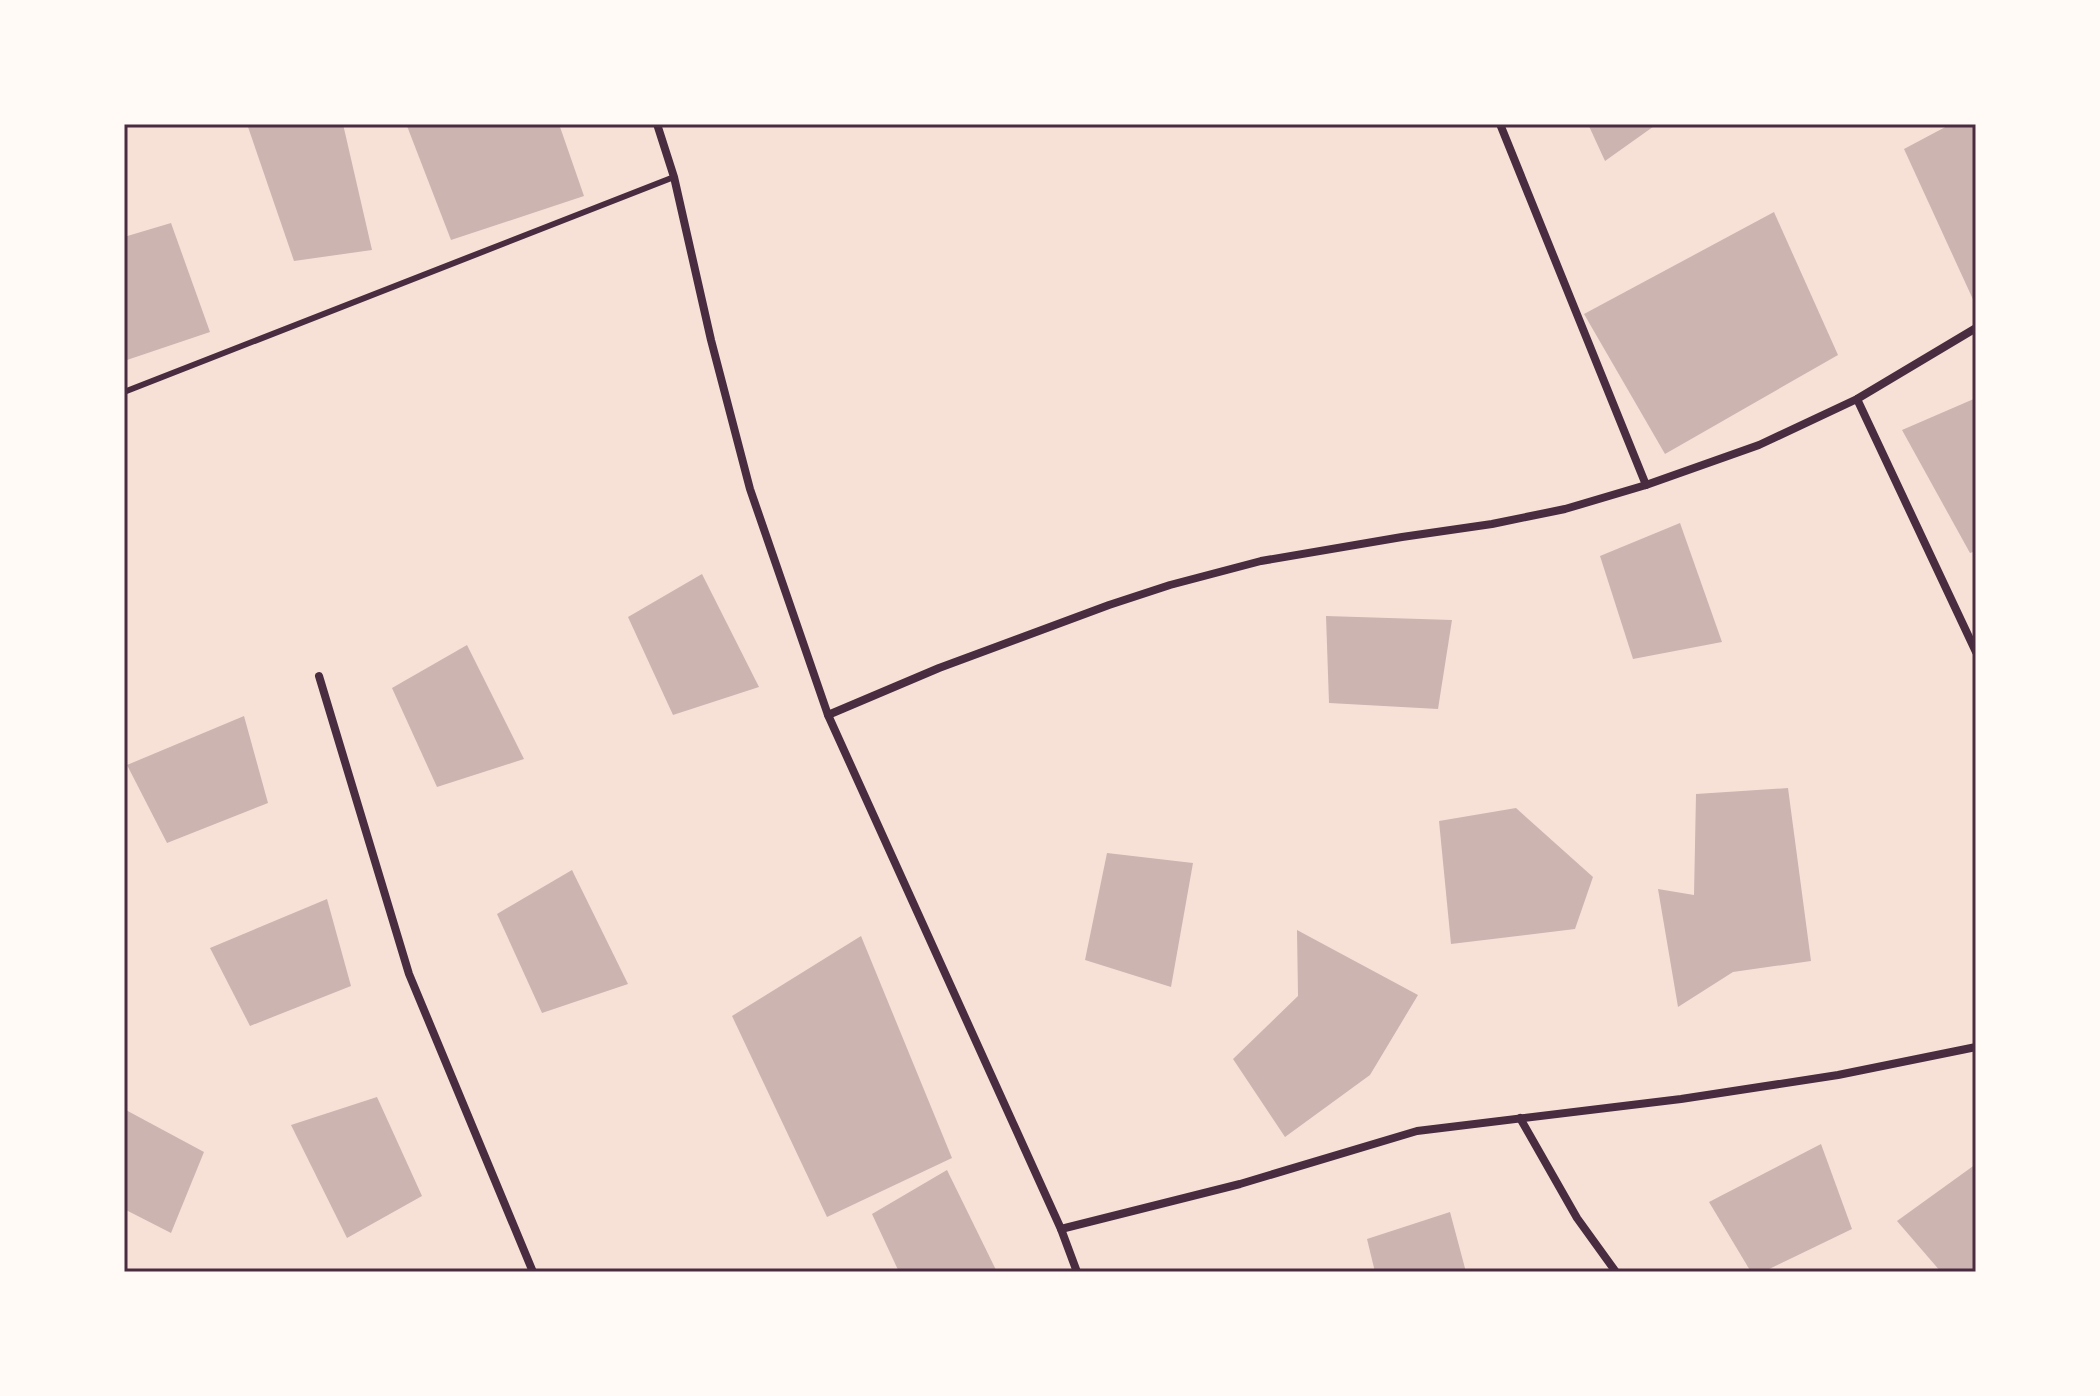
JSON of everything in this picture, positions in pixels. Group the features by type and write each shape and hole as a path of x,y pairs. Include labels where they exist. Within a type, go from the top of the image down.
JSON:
{"street":[{"path":"657,124 674,177 711,340 750,489 828,715 1061,1229 1076,1268 1067,1272"},
{"path":"1500,124 1646,485"},
{"path":"828,715 939,668 1170,585 1261,561 1492,524 1565,509 1646,485 1759,445 1857,399 1976,328"},
{"path":"1857,399 1976,652"},
{"path":"319,676 409,974 533,1272"},
{"path":"1061,1229 1240,1184 1417,1131 1681,1099 1838,1075 1976,1047"},
{"path":"1520,1118 1577,1218 1616,1272"}],"lane":[{"path":"124,392 674,177"}],"building":[{"path":"247,124 343,124 372,250 294,261"},
{"path":"559,124 584,196 451,240 407,126"},
{"path":"1588,124 1657,124 1605,161"},
{"path":"1951,124 1976,124 1976,306 1904,149"},
{"path":"1774,212 1838,355 1665,454 1584,314"},
{"path":"171,223 210,332 124,361 124,237"},
{"path":"1976,398 1976,551 1970,553 1902,430"},
{"path":"1680,523 1722,642 1633,659 1600,556"},
{"path":"702,574 759,687 673,715 628,617"},
{"path":"1326,616 1452,620 1438,709 1329,703"},
{"path":"467,645 524,759 437,787 392,688"},
{"path":"244,716 268,803 167,843 127,765"},
{"path":"1788,788 1811,961 1733,972 1678,1007 1658,889 1694,895 1696,794"},
{"path":"1516,808 1593,877 1575,929 1451,944 1439,821"},
{"path":"1107,853 1193,863 1171,987 1085,960"},
{"path":"572,870 628,984 542,1013 497,914"},
{"path":"327,899 351,986 250,1026 210,948"},
{"path":"1297,930 1418,995 1370,1075 1285,1137 1233,1059 1298,996"},
{"path":"861,936 952,1158 827,1217 732,1016"},
{"path":"377,1097 422,1196 347,1238 291,1125"},
{"path":"124,1109 204,1152 171,1233 124,1209"},
{"path":"1821,1144 1852,1229 1763,1272 1751,1272 1709,1202"},
{"path":"1976,1164 1976,1272 1941,1272 1897,1221"},
{"path":"947,1170 997,1272 899,1272 872,1214"},
{"path":"1450,1212 1466,1272 1375,1272 1367,1239"}]}
